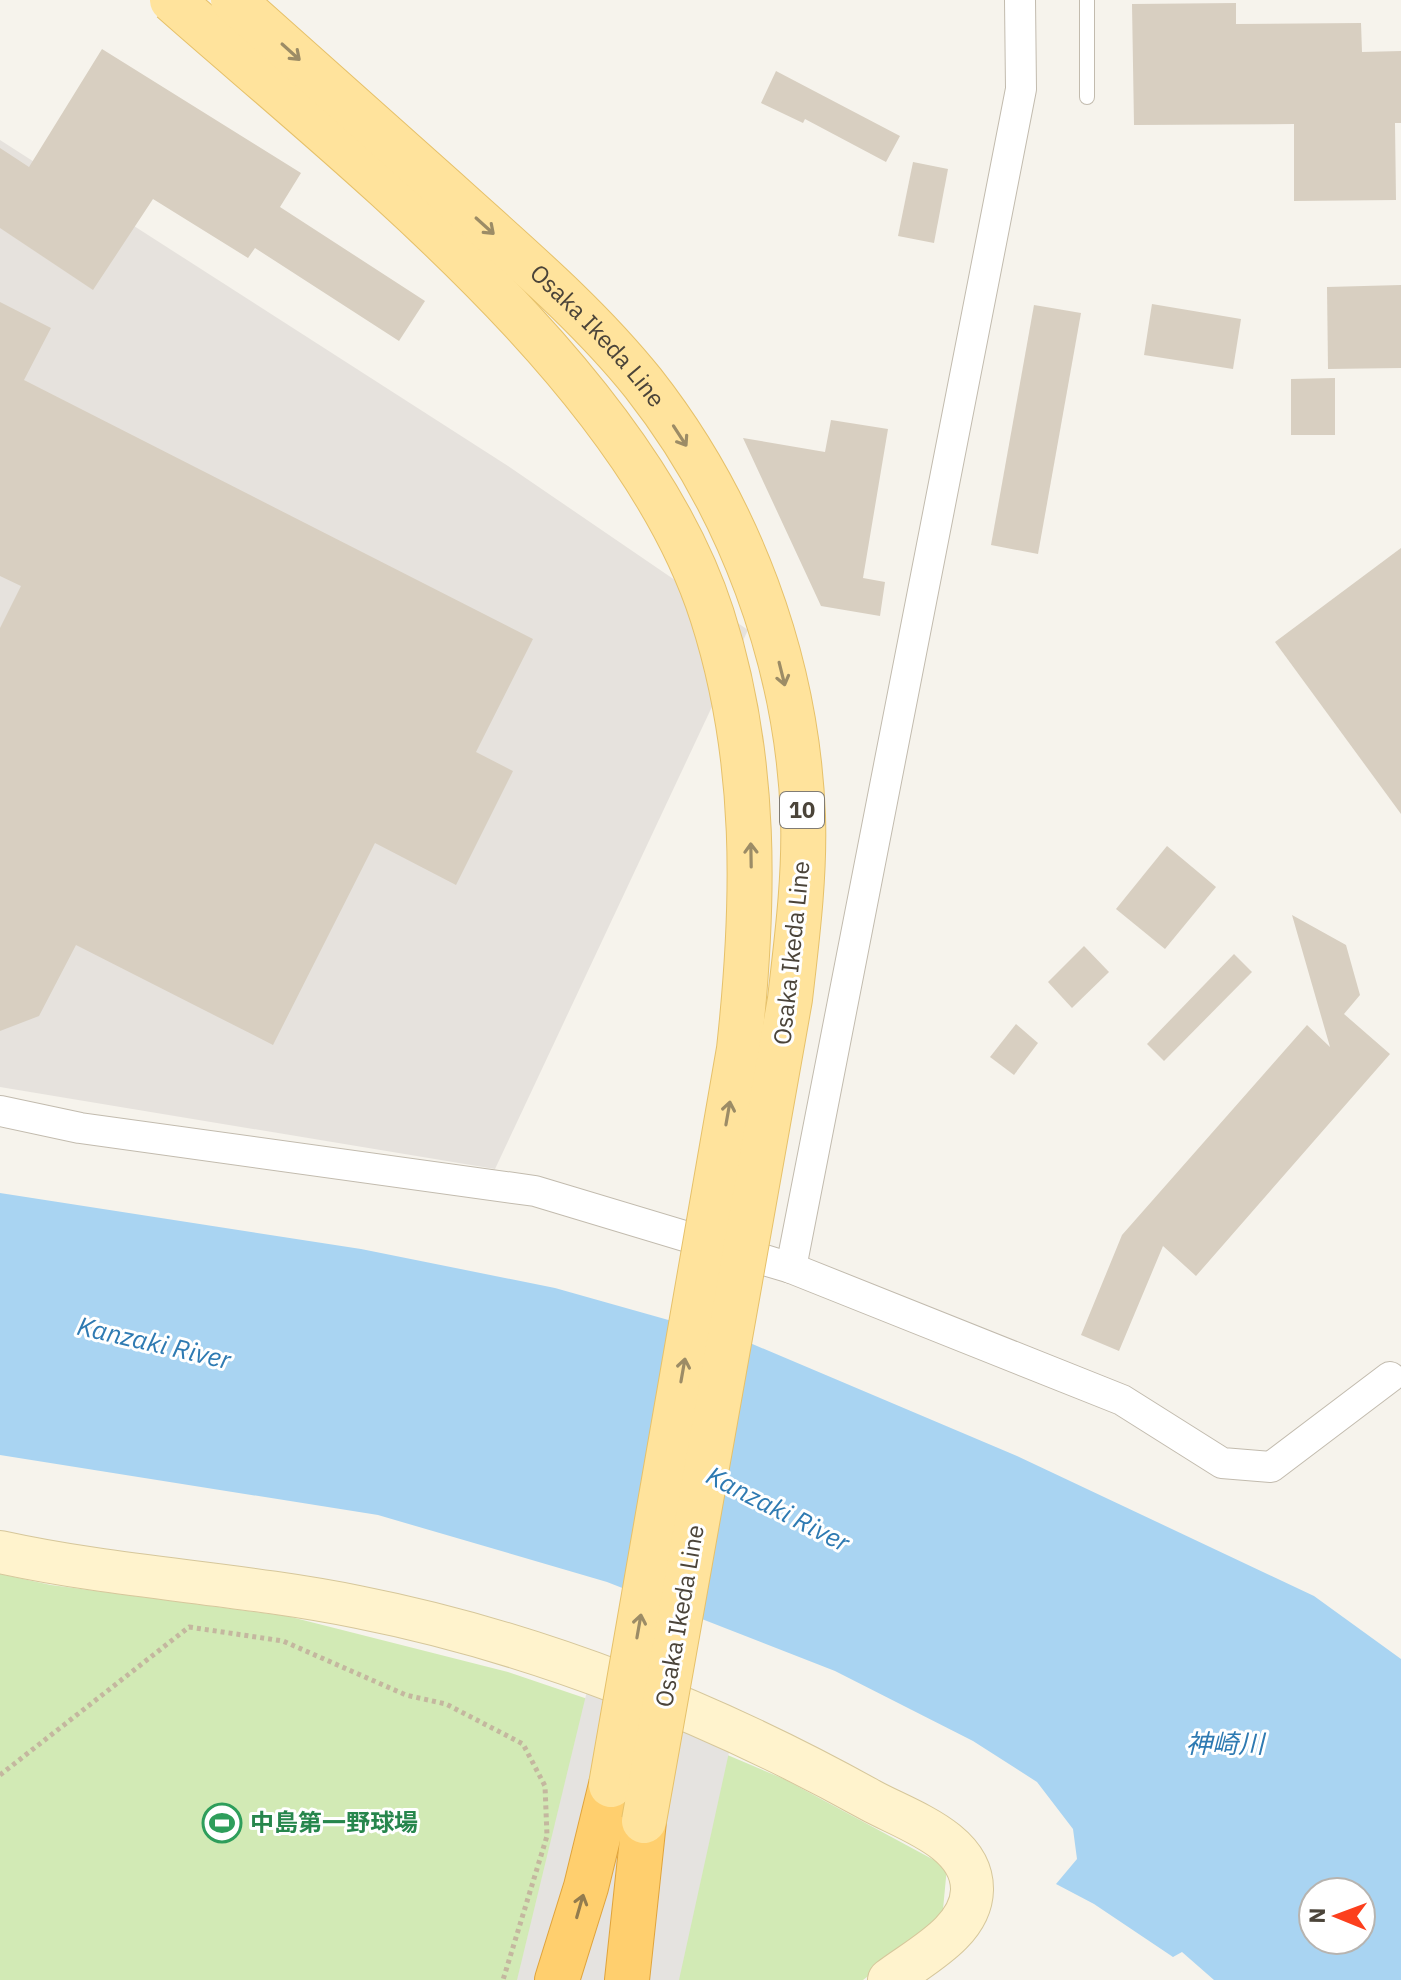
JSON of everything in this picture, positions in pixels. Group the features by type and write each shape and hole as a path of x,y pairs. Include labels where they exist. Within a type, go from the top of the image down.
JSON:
{"highway":[{"path":"557,1980 586,1887 611,1785"},
{"path":"627,1980 644,1821"}],"main road":[{"name":"Osaka Ikeda Line","path":"172,0 411,211 469,267 572,381 636,464 666,513 711,612 726,663 739,720 751,839 748,967 739,1049 611,1785"},
{"name":"Osaka Ikeda Line","path":"233,0 560,295 642,383 705,474 731,526 754,578 788,698 803,816 802,874 790,999 644,1821"}],"street":[{"path":"791,1268 1021,89 1020,0"},
{"path":"0,1111 80,1128 535,1191 791,1268 1122,1400 1222,1463 1271,1467 1397,1378"},
{"path":"0,1552 52,1563 358,1607 543,1655 724,1726 822,1773 930,1833 966,1861 972,1893 968,1910 960,1923 889,1980"}],"lane":[{"path":"1087,0 1087,97"}],"path":[{"path":"0,1775 189,1627 283,1641 406,1695 446,1704 523,1744 545,1786 547,1836 503,1980"}],"shaded area":[{"path":"0,140 508,466 748,630 495,1169 0,1087"},
{"path":"587,1691 731,1743 679,1980 517,1980"}],"green space":[{"path":"0,1574 51,1585 287,1616 508,1672 626,1712 784,1779 947,1867 942,1920 863,1980 0,1980"}],"water":[{"name":"神崎川","path":"0,1193 361,1249 555,1288 750,1343 1017,1456 1314,1596 1401,1659 1401,1980 1214,1980 1182,1952 1173,1957 1094,1904 1056,1884 1077,1859 1073,1829 1037,1782 973,1741 835,1671 607,1582 378,1515 0,1455"}],"building":[{"path":"1236,3 1236,24 1361,23 1362,52 1401,51 1401,123 1395,123 1396,200 1294,201 1294,124 1134,125 1132,4"},
{"path":"102,49 301,173 280,207 425,301 399,341 255,248 248,258 153,199 93,290 0,228 0,148 29,167"},
{"path":"776,71 900,136 886,162 805,119 803,123 761,103"},
{"path":"913,162 948,169 934,243 898,236"},
{"path":"1401,285 1401,368 1328,369 1327,287"},
{"path":"0,302 51,328 24,380 533,639 476,752 513,771 456,885 375,843 273,1045 76,945 39,1016 0,1031 0,628 21,586 0,576"},
{"path":"1152,304 1241,319 1233,369 1144,355"},
{"path":"1034,305 1081,313 1038,554 991,545"},
{"path":"1335,378 1335,435 1291,435 1291,379"},
{"path":"831,420 888,429 863,578 885,582 880,616 821,606 743,438 825,452"},
{"path":"1401,548 1401,814 1275,642"},
{"path":"1167,846 1216,887 1165,949 1116,909"},
{"path":"1292,915 1346,945 1360,995 1344,1014 1390,1054 1196,1276 1163,1246 1119,1351 1081,1335 1122,1235 1307,1025 1330,1047"},
{"path":"1084,946 1109,972 1072,1008 1048,982"},
{"path":"1234,954 1252,972 1164,1061 1147,1044"},
{"path":"1016,1024 1038,1043 1014,1075 990,1057"}],"place":[{"name":"中島第一野球場","path":"222,1823"}],"water label":[{"name":"Kanzaki River","path":"154,1343"},
{"name":"Kanzaki River","path":"778,1509"}]}
